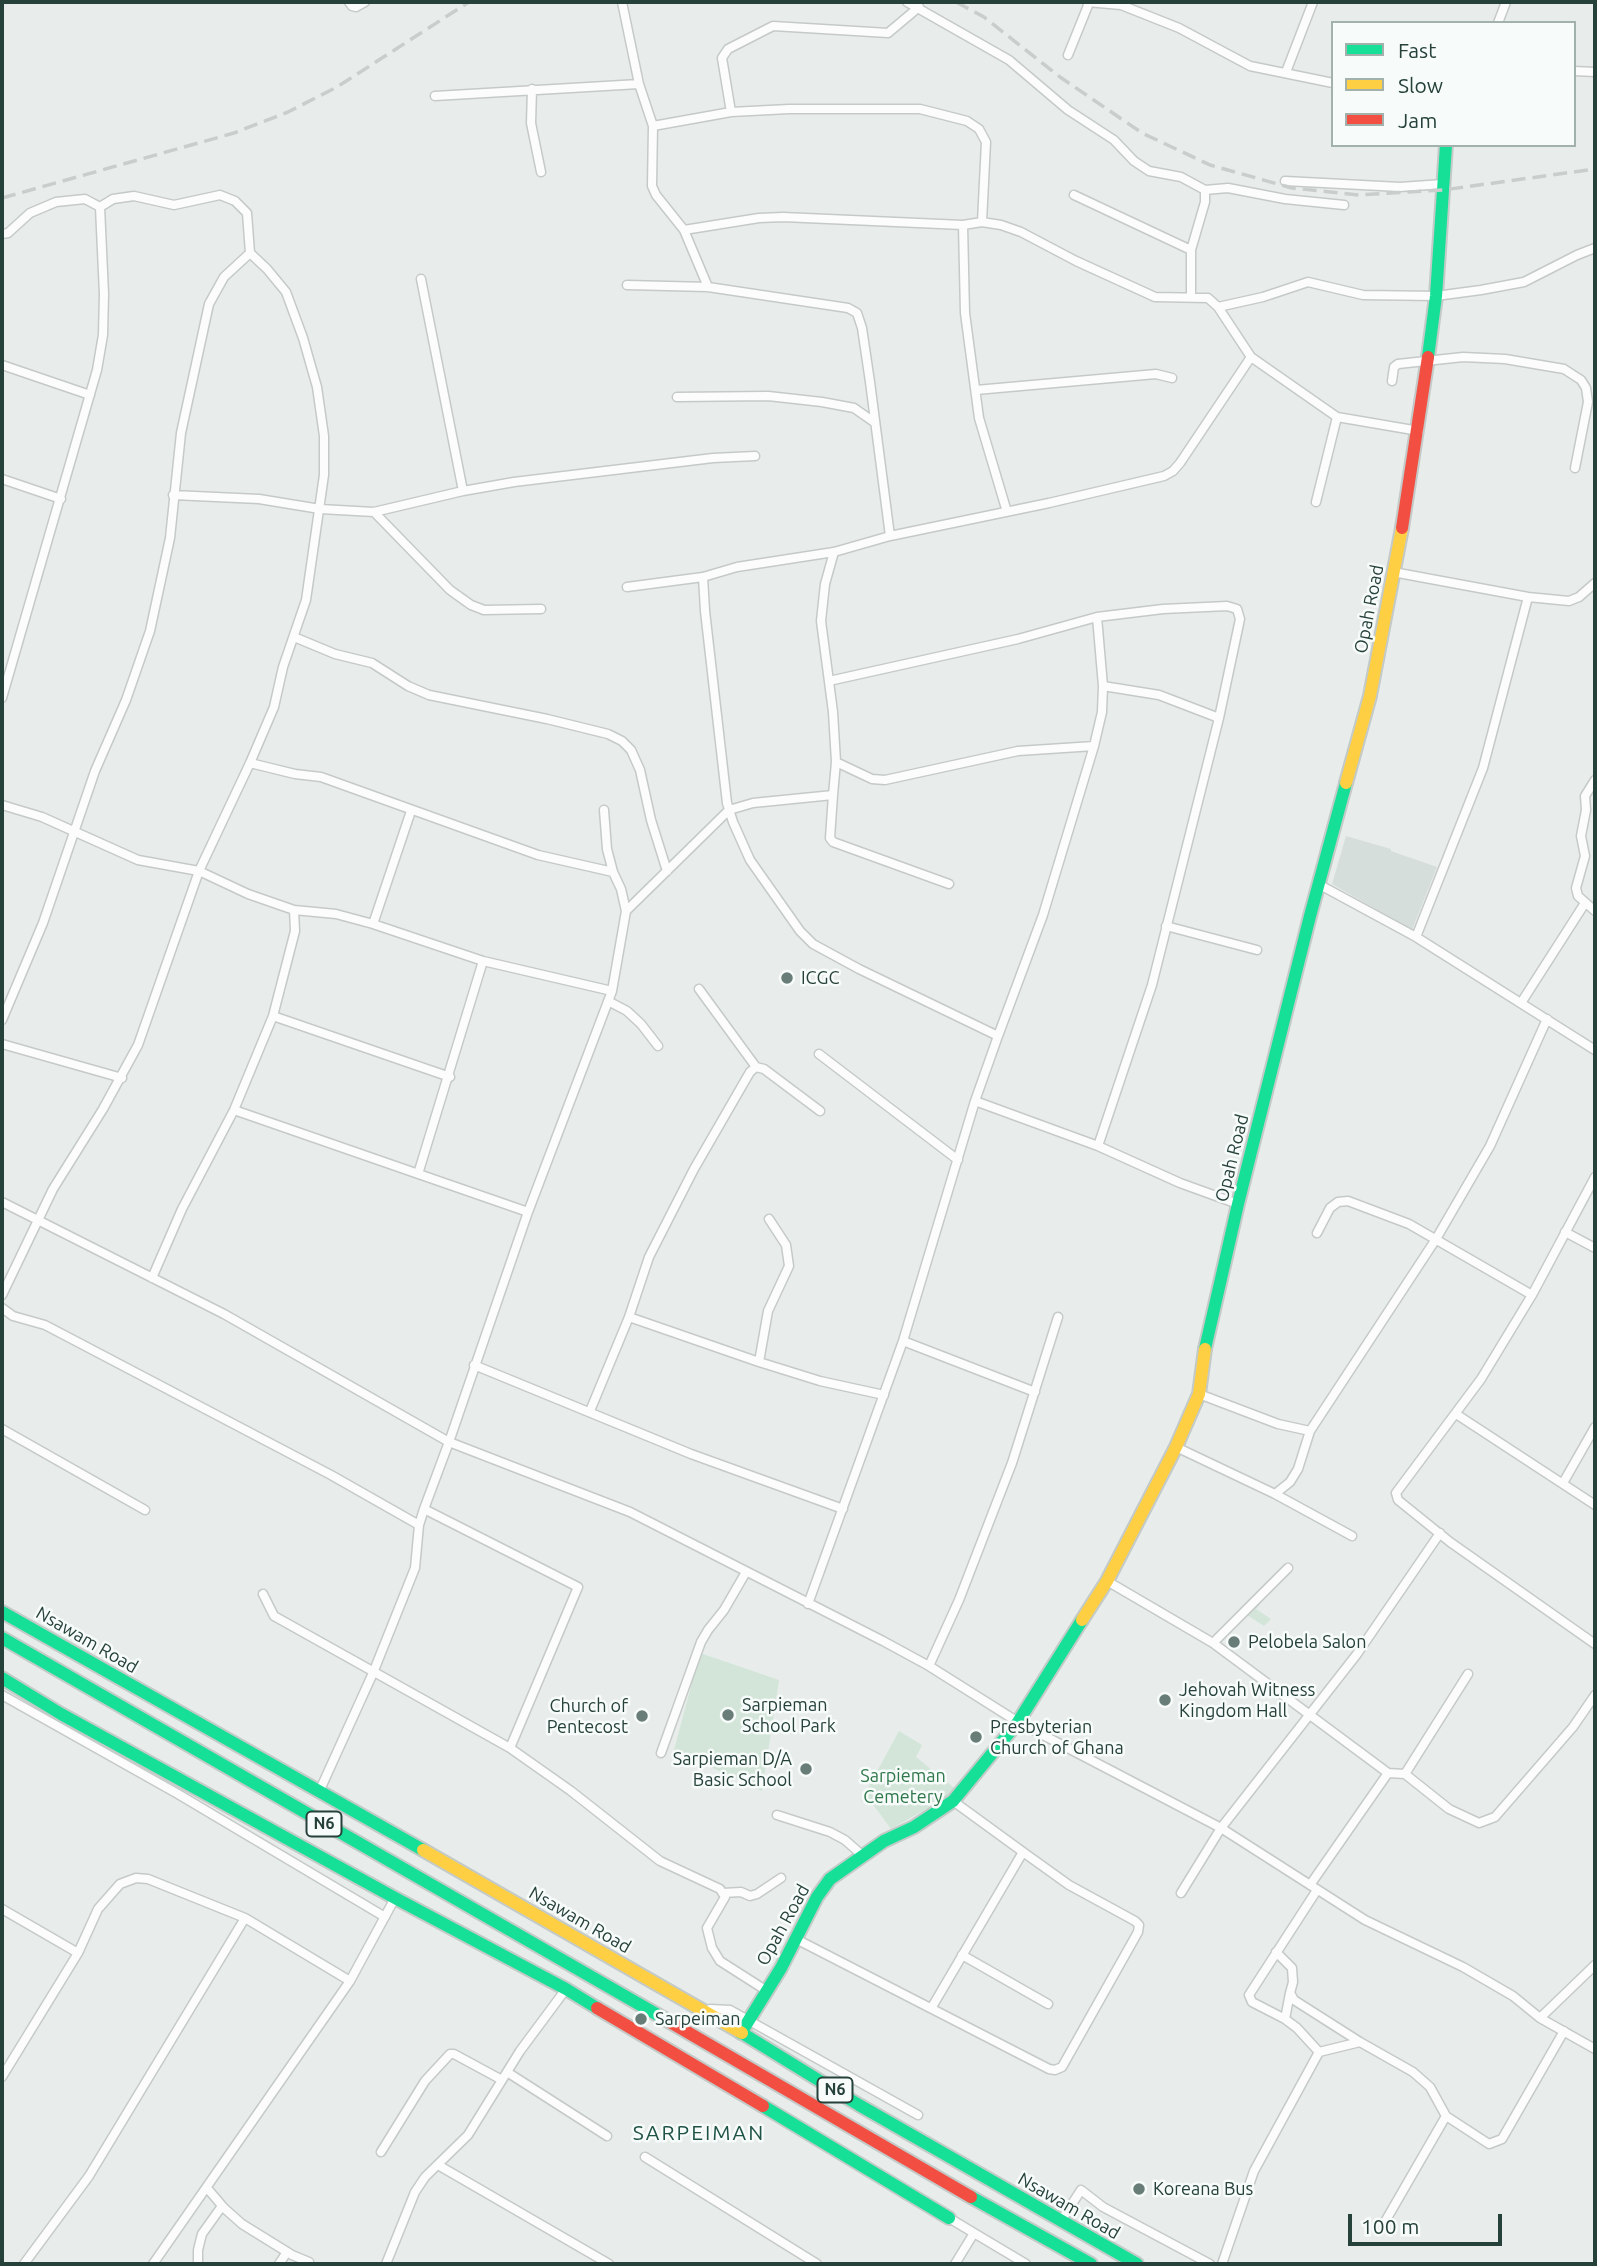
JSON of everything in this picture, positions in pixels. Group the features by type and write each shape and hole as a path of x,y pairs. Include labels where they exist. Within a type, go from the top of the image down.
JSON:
{"main road":[{"name":"Opah Road","path":"741,2033 796,1939 817,1897 830,1879 884,1841 914,1827 953,1801 1018,1722 1107,1581 1176,1447 1199,1394 1206,1345 1238,1204 1370,696 1419,431 1429,360 1446,147"},
{"name":"Nsawam Road","path":"2,1612 703,2009 859,2105 1137,2264"},
{"name":"N6","path":"2,1638 961,2192 1091,2264"},
{"path":"2,1678 61,1714 566,1989 949,2218"}],"street":[{"path":"349,2 356,7 365,2"},
{"path":"622,2 639,85 653,126 652,186 684,230 708,287"},
{"path":"907,2 1009,60 1068,110 1114,140 1149,171 1181,177 1205,190 1228,188 1285,199 1344,205"},
{"path":"1068,55 1088,2 1121,5 1180,28 1250,66 1331,83"},
{"path":"1286,72 1313,2"},
{"path":"1499,21 1506,2"},
{"path":"731,112 722,58 728,49 773,26 888,33 919,8"},
{"path":"1576,71 1594,70"},
{"path":"435,96 639,85"},
{"path":"532,89 531,123 541,172"},
{"path":"653,126 731,112 789,109 920,109 967,121 979,129 986,142 982,222"},
{"path":"1285,181 1400,187 1443,184"},
{"path":"1191,297 1191,250 1205,202 1205,190"},
{"path":"2,1295 53,1189 122,1078 138,1045 199,871 274,707 283,667 306,600 324,475 324,436 317,387 303,338 286,292 267,268 250,253 247,213 236,201 220,195 174,205 134,196 113,200 100,207"},
{"path":"1074,195 1191,250"},
{"path":"2,234 8,233 30,213 56,202 85,199 100,207"},
{"path":"2,698 97,370 103,335 104,295 100,207"},
{"path":"684,230 783,216 963,225 982,222 1000,225 1021,232 1155,298 1208,298 1218,307 1251,357 1338,417 1419,431"},
{"path":"963,225 965,313 979,418 1007,512"},
{"path":"1218,307 1263,297 1308,282 1363,295 1436,296 1524,282 1595,248"},
{"path":"2,1020 43,923 95,771 126,700 150,631 170,538 181,433 209,304 224,277 250,253"},
{"path":"421,279 463,491"},
{"path":"627,285 708,287 848,307 857,313 865,345 890,536"},
{"path":"627,587 703,578 737,567 834,552 890,536 1164,476 1173,471 1251,357"},
{"path":"1392,382 1394,368 1398,364 1463,357 1505,359 1564,369 1581,380 1586,388 1588,402 1575,468"},
{"path":"2,365 90,394"},
{"path":"976,390 1156,374 1172,378"},
{"path":"677,397 768,396 822,402 854,408 874,422"},
{"path":"1316,502 1338,417"},
{"path":"173,495 259,499 320,509 374,512 514,482 755,456"},
{"path":"2,479 61,499"},
{"path":"374,512 450,590 471,605 484,610 541,609"},
{"path":"834,552 825,584 821,621 836,762 830,838 833,842 949,884"},
{"path":"1393,572 1528,597 1569,601 1579,597 1595,583"},
{"path":"703,578 707,635 729,810 750,860 800,931 813,944 998,1036"},
{"path":"1416,937 1447,863 1464,810 1480,776 1528,597"},
{"path":"829,681 1018,639 1097,617 1163,609 1227,606 1237,610 1240,619 1219,718 1152,985 1098,1146"},
{"path":"808,1604 903,1342 975,1101 1043,915 1094,746 1102,712 1103,687 1097,617"},
{"path":"294,637 335,654 372,663 408,686 429,695 547,719 608,734 622,741 631,750 640,770 651,820 667,871"},
{"path":"1103,687 1160,695 1219,718"},
{"path":"836,762 872,779 896,780 1018,751 1094,746"},
{"path":"250,763 321,777 538,855 612,872"},
{"path":"1595,779 1585,796 1586,810 1581,836 1585,856 1576,888 1578,896 1595,911"},
{"path":"626,911 729,810 753,803 833,795"},
{"path":"2,805 42,817 138,860 199,871 248,894 294,910 336,914 483,961 612,990"},
{"path":"319,1792 373,1673 415,1567 419,1524 424,1509 528,1212 612,990 626,911 621,889 612,872 604,810"},
{"path":"373,924 411,811"},
{"path":"1320,885 1416,937 1595,1050"},
{"path":"1521,1003 1585,903"},
{"path":"152,1278 182,1209 234,1110 273,1016 296,931 294,910"},
{"path":"1166,926 1258,950"},
{"path":"418,1174 450,1077 483,961"},
{"path":"699,989 756,1067 764,1069 820,1111"},
{"path":"608,1001 641,1024 658,1046"},
{"path":"273,1016 450,1077"},
{"path":"1275,1494 1290,1482 1298,1469 1310,1431 1436,1239 1490,1146 1547,1019"},
{"path":"2,1044 122,1078"},
{"path":"819,1054 957,1160"},
{"path":"590,1411 629,1317 649,1257 750,1072 756,1067"},
{"path":"975,1101 1098,1146 1180,1183 1238,1204"},
{"path":"234,1110 528,1212"},
{"path":"1595,1177 1532,1295 1481,1379 1396,1493 1398,1500 1440,1534 1595,1644"},
{"path":"1317,1233 1330,1208 1338,1202 1348,1201 1409,1224 1532,1295"},
{"path":"2,1202 224,1314 449,1442 630,1512 929,1666 1018,1722 1221,1828 1365,1920 1464,1967 1513,1996 1540,2018 1595,2049"},
{"path":"759,1362 768,1311 789,1266 786,1245 769,1219"},
{"path":"1565,1232 1595,1248"},
{"path":"2,1308 13,1316 46,1325 419,1524"},
{"path":"629,1317 820,1381 884,1395"},
{"path":"929,1666 987,1530 1012,1463 1058,1317"},
{"path":"903,1342 1035,1392"},
{"path":"474,1365 691,1454 843,1509"},
{"path":"1199,1394 1278,1424 1310,1431"},
{"path":"1456,1414 1595,1505"},
{"path":"1563,1483 1595,1427"},
{"path":"2,1429 145,1510"},
{"path":"1176,1447 1275,1494 1352,1536"},
{"path":"424,1509 578,1587 510,1748"},
{"path":"1181,1893 1221,1828 1357,1654 1440,1534"},
{"path":"1213,1643 1288,1568"},
{"path":"661,1753 701,1642 746,1572"},
{"path":"1107,1581 1213,1643 1388,1773 1405,1774 1449,1809 1479,1823 1495,1817 1573,1727 1595,1695"},
{"path":"263,1594 274,1616 510,1748 571,1791 660,1861 720,1889 725,1897 707,1928 712,1948 720,1961 766,1991"},
{"path":"1405,1774 1468,1674"},
{"path":"2,1695 178,1794 385,1917"},
{"path":"1319,2052 1285,2019 1252,2002 1248,1995 1388,1773"},
{"path":"796,1939 1049,2069 1062,2067 1139,1926 1069,1885 953,1801"},
{"path":"777,1815 830,1832 845,1840 862,1855"},
{"path":"932,2007 1023,1852"},
{"path":"2,2077 78,1953 98,1909 120,1884 136,1878 148,1879 245,1918 350,1981"},
{"path":"723,1893 757,1895 781,1878"},
{"path":"153,2264 350,1981 395,1898"},
{"path":"2,1909 78,1953"},
{"path":"24,2264 89,2176 245,1918"},
{"path":"1276,1952 1292,1968 1293,1982 1285,2019"},
{"path":"962,1955 1048,2004"},
{"path":"1540,2018 1595,1965"},
{"path":"389,2263 415,2192 425,2177 468,2135 505,2076 566,1989"},
{"path":"1290,1993 1294,2000 1413,2072 1430,2087 1446,2116 1486,2143 1496,2143 1502,2139 1564,2031"},
{"path":"703,2009 730,2010 918,2115"},
{"path":"1222,2264 1258,2162 1319,2052 1360,2042"},
{"path":"381,2152 425,2081 450,2054 505,2076 607,2136"},
{"path":"1386,2220 1446,2116"},
{"path":"645,2157 817,2264"},
{"path":"438,2165 609,2264"},
{"path":"207,2188 222,2206 251,2231 309,2262"},
{"path":"1061,2221 1081,2190 1103,2207 1210,2264"},
{"path":"198,2264 202,2234 222,2206"},
{"path":"949,2218 1026,2264"},
{"path":"955,2264 974,2233"},
{"path":"279,2264 287,2252"}],"shaded area":[{"path":"1346,836 1391,849 1437,867 1412,930 1332,884"}],"green space":[{"path":"1258,1603 1260,1605 1256,1609 1271,1619 1264,1626 1247,1615"},
{"name":"Sarpieman School Park","path":"700,1653 779,1680 762,1791 674,1750"},
{"name":"Sarpieman Cemetery","path":"899,1731 922,1745 916,1757 958,1791 891,1829 872,1803 861,1801"}],"railway":[{"path":"2,198 234,133 288,112 337,87 469,2"},
{"path":"956,2 984,17 1060,77 1142,133 1210,165 1292,188 1359,195 1443,190 1595,169"}],"traffic: fast":[{"path":"1428,357 1436,296 1446,147"},
{"path":"1205,1349 1238,1204 1346,783"},
{"path":"2,1612 423,1850"},
{"path":"741,2033 781,1968 817,1897 830,1879 884,1841 914,1827 953,1801 1018,1722 1082,1620"},
{"path":"2,1638 670,2022"},
{"path":"2,1678 61,1714 597,2008"},
{"path":"742,2033 859,2105 1137,2264"},
{"path":"763,2106 949,2218"},
{"path":"971,2197 1091,2264"}],"traffic: slow":[{"path":"1346,783 1370,696 1402,528"},
{"path":"1082,1620 1107,1581 1176,1447 1199,1394 1205,1349"},
{"path":"423,1850 742,2033"}],"traffic: jam":[{"path":"1402,528 1428,357"},
{"path":"597,2008 763,2106"},
{"path":"670,2022 971,2197"}],"place":[{"name":"ICGC","path":"787,978"},
{"name":"Pelobela Salon","path":"1234,1642"},
{"name":"Jehovah Witness Kingdom Hall","path":"1165,1700"},
{"name":"Sarpieman School Park","path":"728,1715"},
{"name":"Church of Pentecost","path":"642,1716"},
{"name":"Presbyterian Church of Ghana","path":"976,1737"},
{"name":"Sarpieman D/A Basic School","path":"806,1769"},
{"name":"Sarpeiman","path":"641,2019"},
{"name":"Koreana Bus","path":"1139,2189"}],"district":[{"name":"SARPEIMAN","path":"699,2133"}]}
